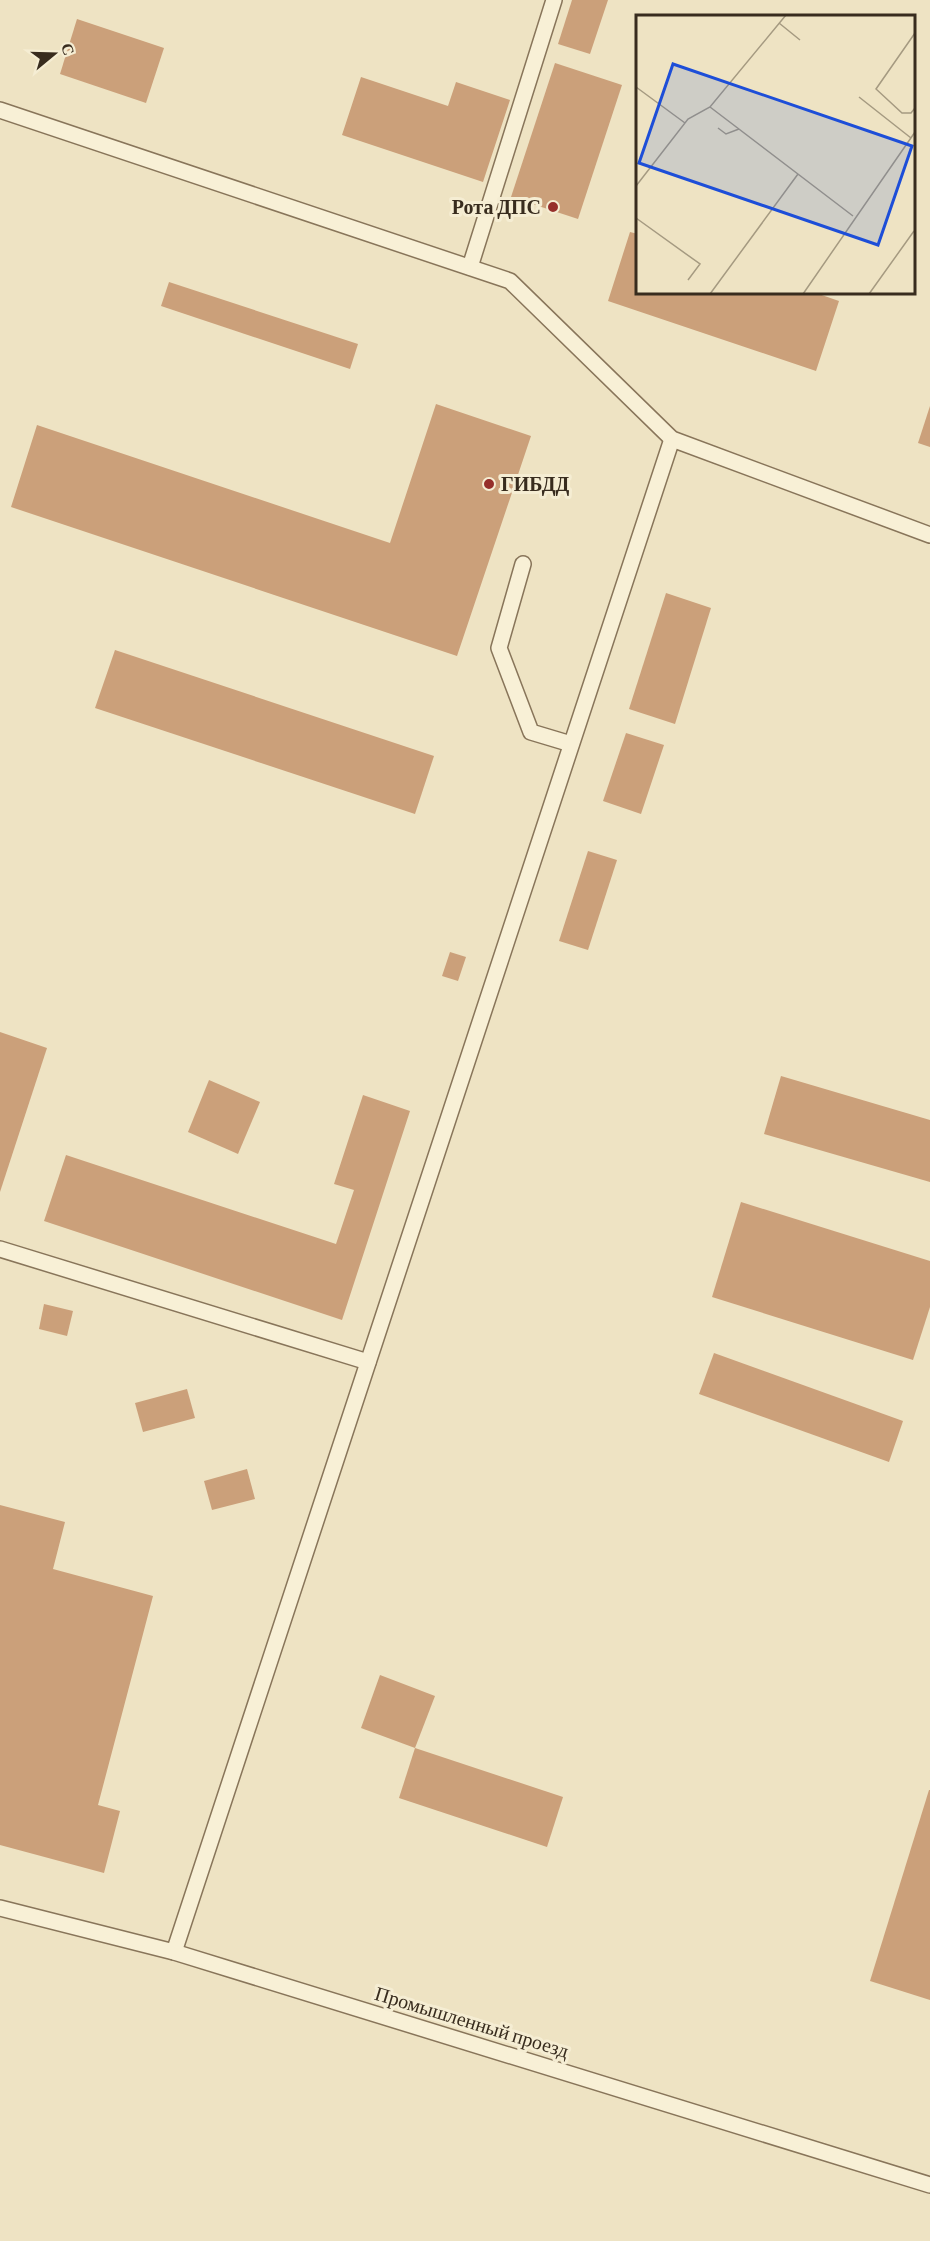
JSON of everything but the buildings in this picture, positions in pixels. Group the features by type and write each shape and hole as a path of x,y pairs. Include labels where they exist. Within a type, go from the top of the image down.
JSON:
{"lane":[{"path":"470,267 554,0"},
{"path":"0,110 510,281 672,439 930,535"},
{"path":"174,1952 672,439"},
{"path":"523,564 499,648 531,732 571,744"},
{"path":"0,1249 368,1362"},
{"name":"Промышленный проезд","path":"0,1908 174,1952 930,2185"}],"place":[{"name":"Рота ДПС","path":"553,207"},
{"name":"ГИБДД","path":"489,484"}]}
